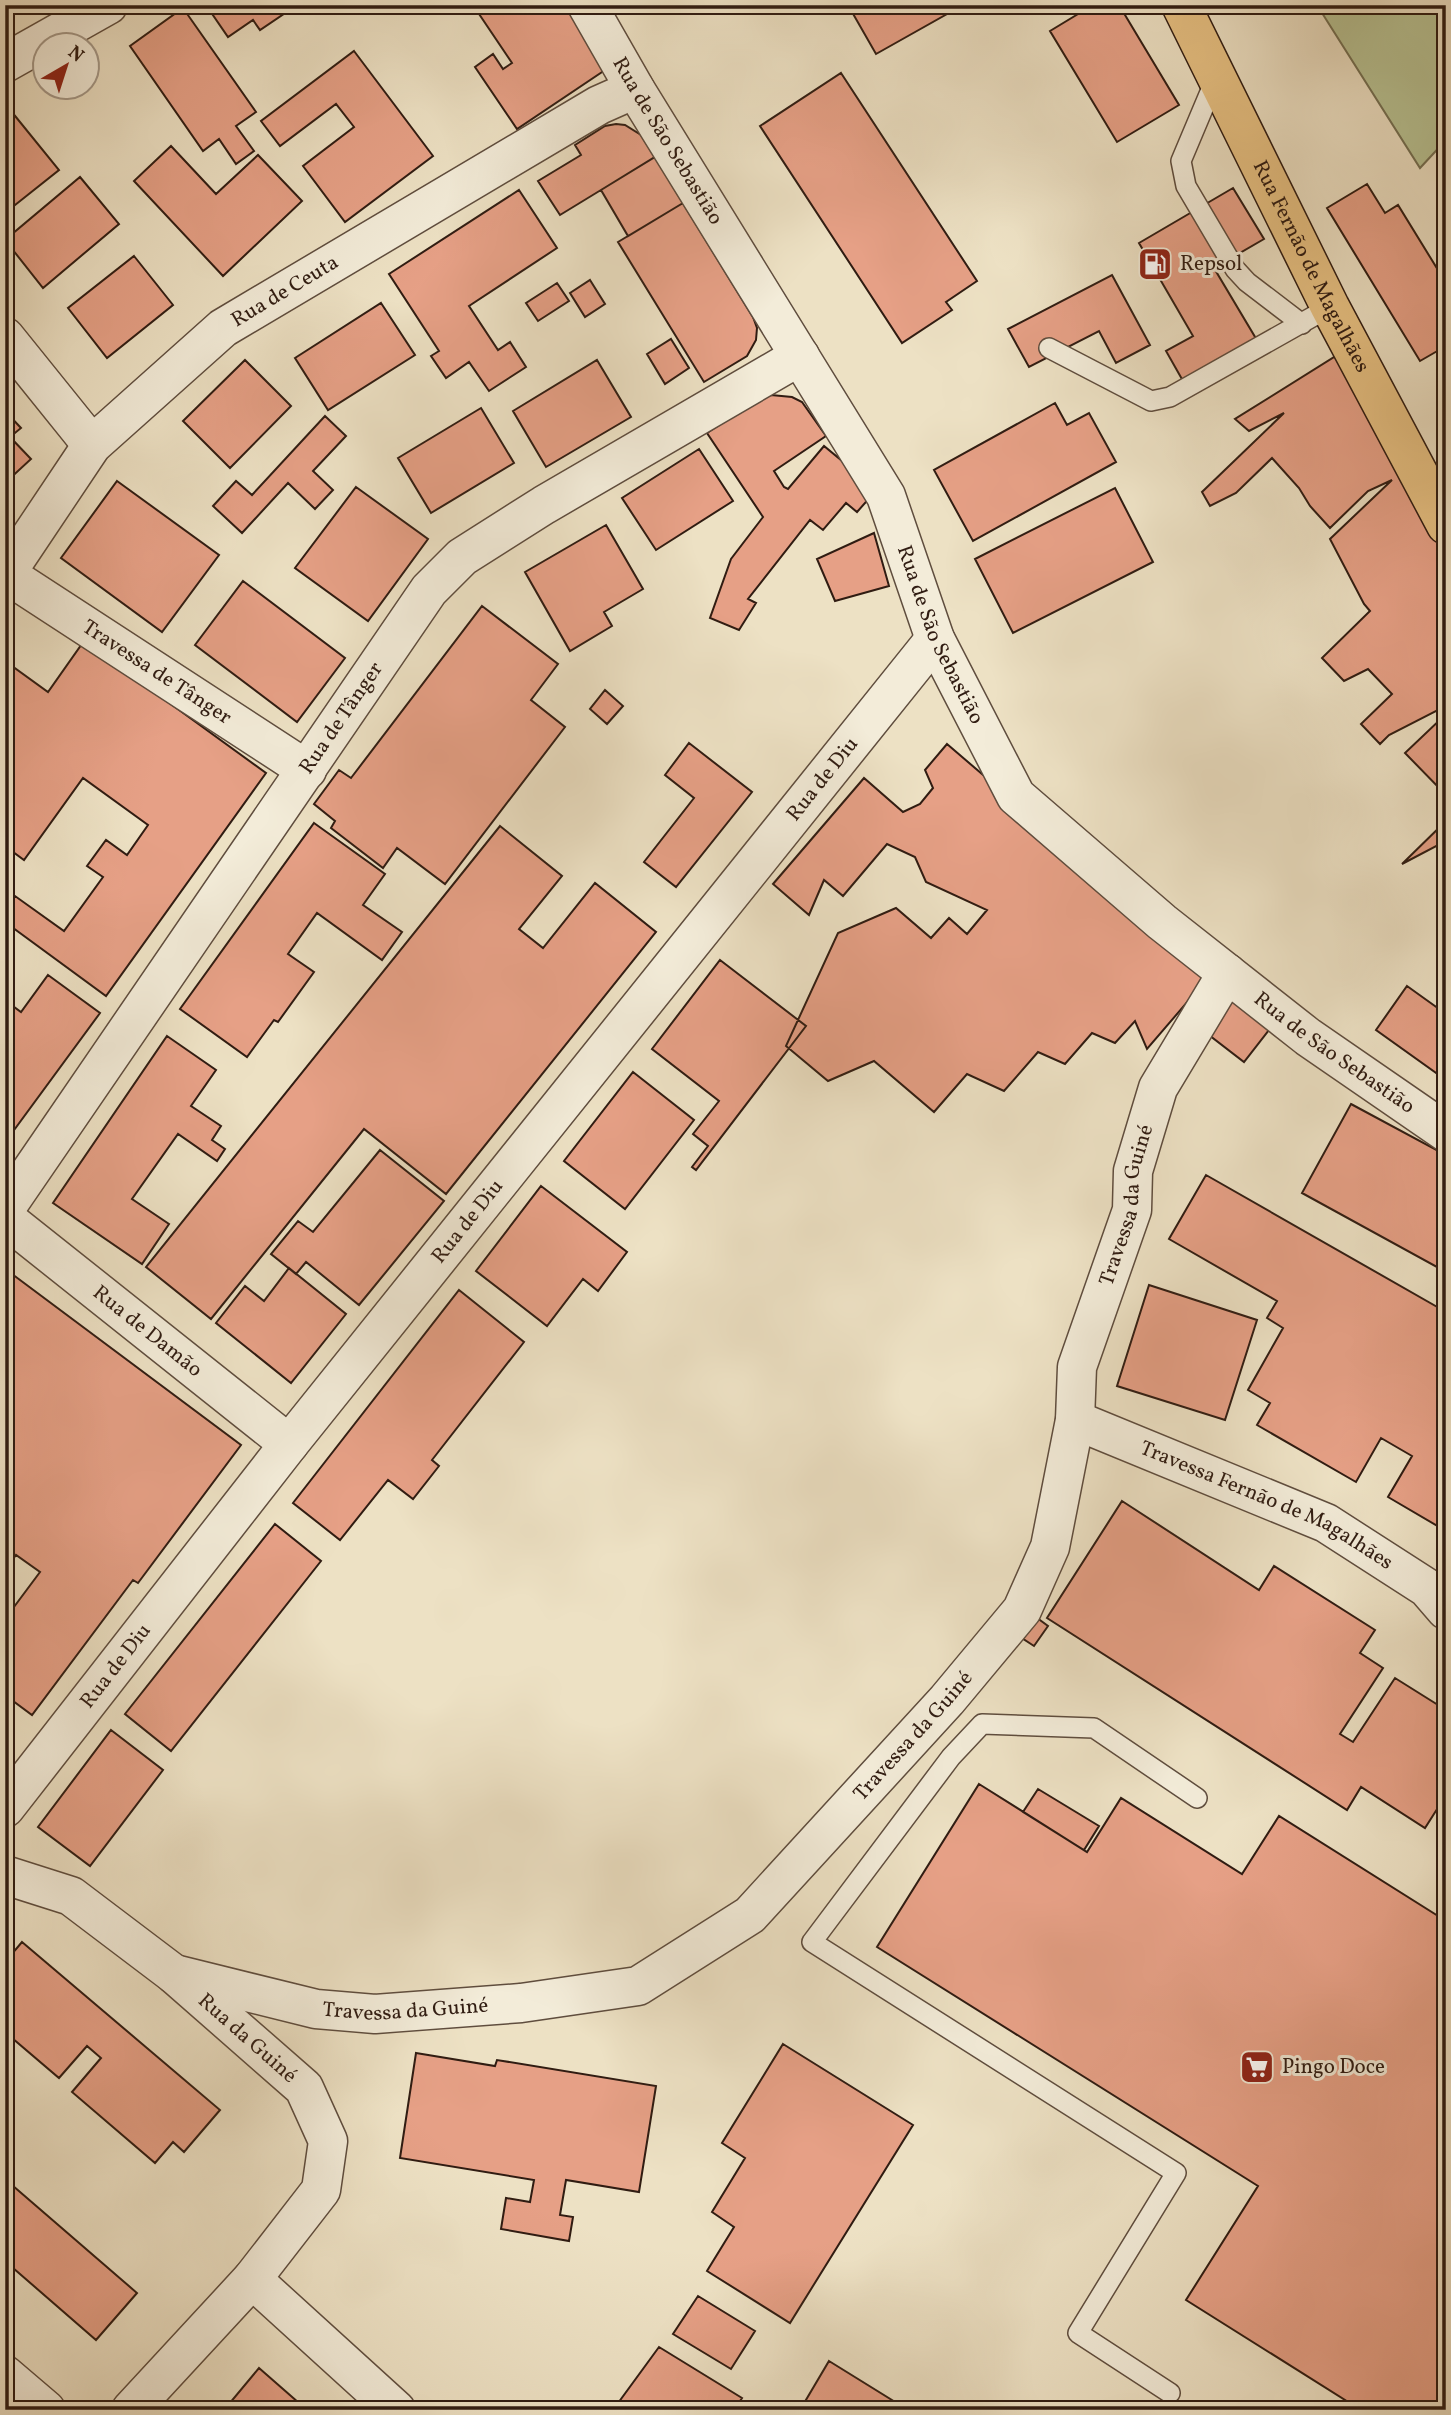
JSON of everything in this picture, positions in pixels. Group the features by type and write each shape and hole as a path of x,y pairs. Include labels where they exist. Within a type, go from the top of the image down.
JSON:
{"main road":[{"name":"Rua Fernão de Magalhães","path":"1181,5 1216,77 1316,315 1446,525"}],"street":[{"path":"5,63 108,5"},
{"name":"Rua de São Sebastião","path":"587,5 635,89 887,496 935,639 1016,796 1162,922 1308,1037 1446,1132"},
{"name":"Rua de Ceuta","path":"6,574 92,445 223,328 598,105 635,89"},
{"path":"5,337 92,445"},
{"name":"Rua de Tânger","path":"5,1209 429,590 462,557 544,505 800,356"},
{"name":"Travessa de Tânger","path":"6,574 307,771"},
{"name":"Rua de Diu","path":"5,1808 289,1444 935,639"},
{"name":"Travessa da Guiné","path":"174,1974 316,2009 374,2014 521,2003 638,1986 750,1915 947,1700 1023,1610 1050,1547 1076,1420 1077,1367 1132,1210 1133,1171 1158,1088 1227,973"},
{"name":"Rua de Damão","path":"5,1218 289,1444"},
{"name":"Travessa Fernão de Magalhães","path":"1076,1420 1326,1522 1427,1588 1446,1610"},
{"name":"Rua da Guiné","path":"5,1875 71,1896 174,1974 304,2088 328,2141 321,2190 252,2279 131,2410"},
{"path":"252,2279 396,2410"},
{"path":"5,2375 46,2410"}],"lane":[{"path":"1216,77 1181,161 1186,186 1235,269 1256,289 1316,315"},
{"path":"1049,348 1151,401 1170,397 1316,315"},
{"path":"1170,2393 1078,2333 1176,2173 812,1942 951,1757 982,1724 1094,1728 1197,1798"}],"green space":[{"path":"1317,5 1446,5 1446,140 1420,168"}],"building":[{"path":"206,5 297,5 260,30 253,20 228,37"},
{"path":"473,5 570,5 611,66 517,129 475,67 493,54 503,69 512,63"},
{"path":"848,5 963,5 876,54"},
{"path":"1093,5 1119,5 1179,105 1117,142 1050,31"},
{"path":"183,8 256,112 236,126 254,151 236,164 219,139 203,151 130,46"},
{"path":"354,51 433,156 345,222 303,166 354,127 336,104 280,146 261,121"},
{"path":"841,73 977,281 946,302 952,310 902,343 760,126"},
{"path":"7,106 59,170 5,213 5,107"},
{"path":"625,125 641,135 655,157 560,215 538,181 581,155 575,145 605,126"},
{"path":"171,146 216,194 258,155 302,201 223,276 134,181"},
{"path":"655,157 683,203 628,236 601,190"},
{"path":"80,177 119,224 43,288 5,240"},
{"path":"1367,184 1385,213 1398,205 1446,283 1446,346 1420,361 1327,208"},
{"path":"1233,188 1264,239 1214,268 1264,352 1191,395 1166,351 1193,336 1139,243"},
{"path":"519,190 557,248 469,306 498,350 510,342 526,367 489,391 469,362 446,378 431,356 439,351 389,274"},
{"path":"683,203 753,317 757,328 756,340 747,356 704,382 618,242"},
{"path":"134,256 173,305 107,358 68,308"},
{"path":"1112,275 1150,345 1116,363 1099,331 1029,367 1008,329"},
{"path":"590,280 605,304 585,317 570,293"},
{"path":"557,283 569,301 538,321 526,303"},
{"path":"381,303 415,355 328,410 295,358"},
{"path":"671,339 689,368 665,384 647,354"},
{"path":"1339,354 1446,557 1446,706 1389,735 1380,744 1361,724 1392,694 1368,669 1344,681 1322,658 1370,611 1330,539 1392,480 1368,491 1330,528 1272,458 1236,493 1210,506 1202,492 1284,413 1249,431 1235,419"},
{"path":"245,360 291,406 230,468 183,421"},
{"path":"597,360 631,417 546,467 513,411"},
{"path":"771,395 792,397 802,402 826,436 774,471 784,487 788,489 824,446 865,480 873,494 857,512 846,503 823,530 810,520 748,599 756,603 739,630 710,618 731,559 763,517 707,433 760,398"},
{"path":"1055,403 1067,425 1089,413 1116,462 973,541 934,470"},
{"path":"481,408 514,463 431,513 398,458"},
{"path":"5,411 21,428 10,437 31,459 5,483"},
{"path":"325,416 346,436 313,471 333,490 315,509 288,483 242,533 213,506 236,481 252,495"},
{"path":"699,449 733,501 656,550 622,498"},
{"path":"117,481 219,555 162,632 61,558"},
{"path":"356,487 428,539 368,621 295,568"},
{"path":"1115,488 1153,562 1013,633 975,559"},
{"path":"606,525 643,589 604,612 612,626 570,651 525,572"},
{"path":"874,533 889,586 835,601 817,559"},
{"path":"243,581 345,658 297,722 195,645"},
{"path":"482,606 558,664 531,700 565,727 445,884 397,848 383,868 331,828 335,821 314,804 339,770 351,778"},
{"path":"84,641 266,773 106,996 5,922 5,909 15,896 64,931 103,877 87,866 106,840 127,855 148,825 83,778 24,860 5,846 5,661 48,692"},
{"path":"605,690 623,706 607,724 590,709"},
{"path":"1446,714 1446,795 1405,753"},
{"path":"689,743 752,792 676,887 644,862 694,798 665,775"},
{"path":"947,744 1213,972 1147,1049 1135,1021 1115,1043 1092,1033 1065,1064 1038,1052 1004,1091 967,1074 934,1112 874,1061 828,1081 786,1046 838,933 896,908 931,938 949,918 967,934 987,910 926,882 915,857 887,844 843,896 824,880 809,915 773,884 864,778 903,812 920,804 933,788 925,770"},
{"path":"1446,821 1446,841 1402,864"},
{"path":"314,823 385,874 363,905 402,932 382,960 317,913 288,954 314,972 278,1022 274,1020 247,1057 180,1009"},
{"path":"500,826 562,876 519,929 543,948 595,883 656,932 446,1194 364,1129 211,1319 146,1267"},
{"path":"720,960 806,1026 696,1170 692,1167 708,1146 693,1134 719,1101 652,1049"},
{"path":"48,975 100,1013 6,1141 5,1011 10,1004 21,1012"},
{"path":"1407,986 1446,1014 1446,1080 1376,1030"},
{"path":"1224,988 1272,1026 1244,1062 1196,1025"},
{"path":"167,1036 216,1070 191,1106 221,1126 212,1140 225,1149 217,1161 178,1134 132,1199 169,1224 142,1264 53,1203"},
{"path":"633,1072 694,1120 625,1209 564,1161"},
{"path":"1351,1104 1446,1155 1446,1272 1302,1193"},
{"path":"380,1150 444,1201 359,1305 306,1262 296,1274 271,1254 298,1221 313,1232"},
{"path":"1206,1175 1446,1312 1446,1531 1388,1497 1412,1456 1381,1438 1356,1482 1257,1425 1270,1403 1248,1390 1283,1328 1267,1318 1277,1301 1169,1239"},
{"path":"541,1186 627,1252 598,1291 583,1279 547,1326 476,1271"},
{"path":"289,1268 346,1314 291,1383 216,1323 245,1286 264,1301"},
{"path":"12,1274 241,1445 138,1583 133,1580 32,1715 5,1695 5,1619 40,1572 16,1555 5,1570 5,1283"},
{"path":"1149,1285 1257,1320 1225,1420 1117,1386"},
{"path":"459,1290 524,1342 432,1460 439,1466 413,1499 388,1480 340,1540 293,1503"},
{"path":"1122,1501 1259,1590 1274,1566 1375,1630 1360,1653 1383,1668 1340,1734 1353,1742 1395,1678 1446,1710 1446,1810 1439,1806 1425,1828 1361,1787 1347,1810 1047,1618"},
{"path":"275,1524 321,1561 171,1751 125,1714"},
{"path":"1029,1612 1048,1626 1034,1646 1014,1633"},
{"path":"111,1730 163,1770 90,1866 38,1827"},
{"name":"Pingo Doce","path":"979,1784 1087,1852 1121,1798 1242,1874 1279,1816 1446,1921 1446,2410 1361,2410 1186,2300 1258,2186 877,1947"},
{"path":"1038,1789 1099,1826 1084,1850 1023,1812"},
{"path":"22,1942 220,2110 184,2152 173,2142 155,2163 72,2092 101,2058 87,2046 59,2078 5,2032 5,1962"},
{"path":"783,2044 913,2125 790,2323 707,2271 734,2227 712,2212 745,2158 722,2143"},
{"path":"416,2053 495,2066 497,2060 656,2086 639,2192 566,2180 560,2215 573,2217 569,2241 501,2229 506,2198 530,2202 534,2180 400,2158"},
{"path":"5,2179 137,2293 96,2340 5,2261"},
{"path":"698,2296 755,2331 731,2369 673,2334"},
{"path":"659,2347 742,2398 734,2410 613,2410"},
{"path":"829,2361 908,2410 800,2410"},
{"path":"259,2368 307,2410 224,2410"}],"place":[{"name":"Repsol","path":"1155,264"},
{"name":"Pingo Doce","path":"1257,2067"}]}
